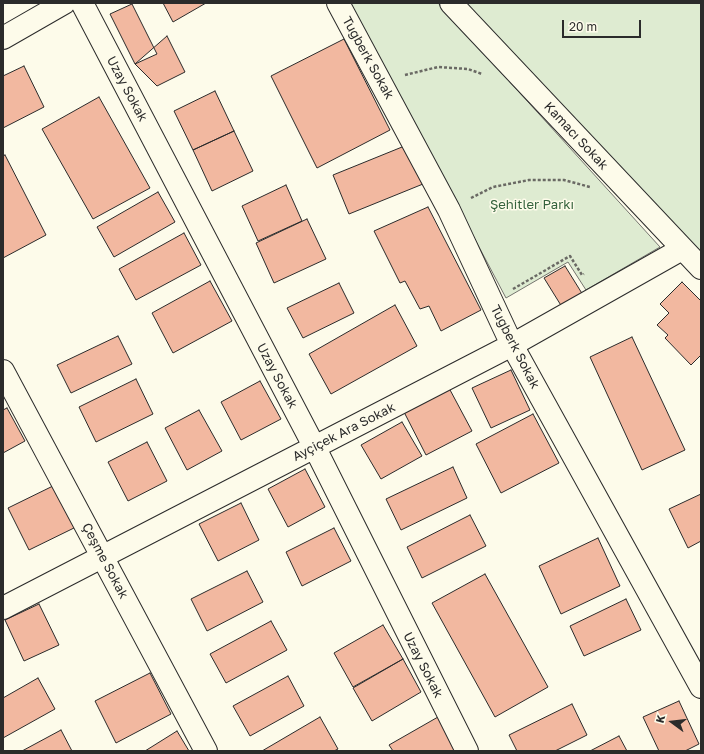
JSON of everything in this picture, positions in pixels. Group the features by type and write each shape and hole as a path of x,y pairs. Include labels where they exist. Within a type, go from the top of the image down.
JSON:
{"street":[{"path":"3,38 64,3"},
{"name":"Uzay Sokak","path":"82,3 315,448 467,751"},
{"name":"Tuğberk Sokak","path":"338,3 382,82 449,210 512,345 701,686"},
{"name":"Kamacı Sokak","path":"451,3 701,268"},
{"name":"Ayçiçek Ara Sokak","path":"3,608 512,345 682,249"},
{"name":"Çeşme Sokak","path":"3,371 206,751"}],"path":[{"path":"382,82 438,67 468,69 489,76"},
{"path":"449,210 463,201 493,187 528,180 564,180 594,188"},
{"path":"510,291 570,256 582,276 589,272"}],"green space":[{"name":"Şehitler Parkı","path":"350,3 438,3 660,247 586,290 568,262 506,298"},
{"path":"460,3 701,3 701,252"}],"building":[{"path":"163,3 206,3 173,22"},
{"path":"132,4 157,54 135,64 110,14"},
{"path":"167,36 185,72 157,86 135,64"},
{"path":"344,39 390,130 317,168 271,76"},
{"path":"24,66 44,107 3,128 3,76"},
{"path":"215,91 234,131 193,150 174,111"},
{"path":"99,97 150,188 93,219 42,129"},
{"path":"234,131 253,171 212,191 193,150"},
{"path":"407,145 423,184 349,214 333,175"},
{"path":"5,155 46,235 3,258 3,156"},
{"path":"286,185 302,221 258,241 242,206"},
{"path":"158,192 175,222 114,257 97,227"},
{"path":"428,207 481,310 441,331 429,306 420,309 405,281 400,283 374,231"},
{"path":"307,219 326,259 274,283 256,243"},
{"path":"184,233 201,265 136,300 119,269"},
{"path":"565,266 583,295 562,307 544,278"},
{"path":"210,281 232,321 173,353 152,313"},
{"path":"682,282 701,301 701,355 691,365 665,338 668,335 657,325 669,313 660,304"},
{"path":"339,283 354,313 303,338 287,308"},
{"path":"395,305 417,346 331,394 309,354"},
{"path":"118,336 132,364 71,393 57,365"},
{"path":"632,337 685,450 642,470 590,357"},
{"path":"511,370 530,410 491,428 472,388"},
{"path":"136,379 153,414 96,442 79,407"},
{"path":"260,381 281,419 241,440 221,402"},
{"path":"449,388 472,431 426,455 404,412"},
{"path":"7,408 25,441 3,453 3,410"},
{"path":"199,410 222,451 187,470 165,428"},
{"path":"533,414 559,463 501,493 476,444"},
{"path":"402,422 422,456 381,479 361,445"},
{"path":"147,442 167,481 128,501 108,462"},
{"path":"453,467 467,498 401,530 386,499"},
{"path":"305,469 325,507 288,527 268,489"},
{"path":"55,485 76,527 29,550 8,508"},
{"path":"701,494 701,541 688,548 669,509"},
{"path":"241,503 259,540 218,561 199,524"},
{"path":"470,515 486,546 422,578 407,547"},
{"path":"334,528 351,561 302,586 286,552"},
{"path":"598,538 620,586 561,614 539,566"},
{"path":"247,571 263,602 207,631 191,599"},
{"path":"485,574 548,687 495,717 432,603"},
{"path":"626,599 641,630 584,656 570,626"},
{"path":"39,604 59,645 24,661 5,620"},
{"path":"271,621 287,650 226,683 210,654"},
{"path":"383,625 403,659 353,687 334,653"},
{"path":"403,659 421,692 372,721 353,688"},
{"path":"150,673 171,714 116,743 95,701"},
{"path":"288,676 304,706 250,736 233,706"},
{"path":"38,678 55,709 3,738 3,698"},
{"path":"679,701 699,744 685,751 659,751 643,717"},
{"path":"572,704 587,735 555,751 517,751 509,735"},
{"path":"320,717 338,749 334,751 262,751"},
{"path":"438,717 457,751 393,751 389,745"},
{"path":"61,730 72,751 22,751"},
{"path":"177,731 189,751 145,751"},
{"path":"619,736 627,751 590,751"}]}
